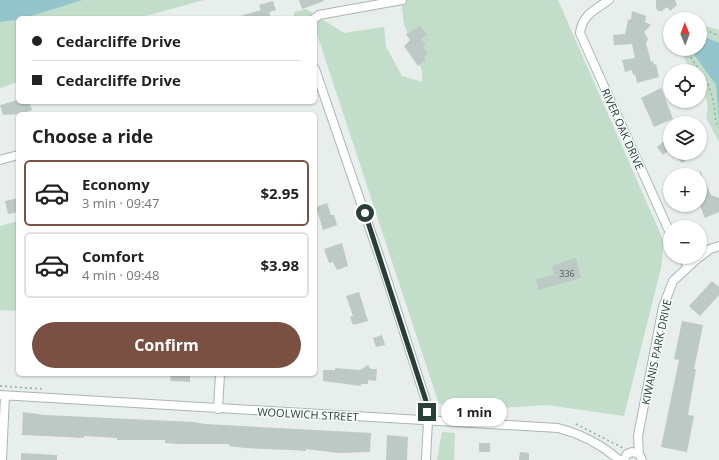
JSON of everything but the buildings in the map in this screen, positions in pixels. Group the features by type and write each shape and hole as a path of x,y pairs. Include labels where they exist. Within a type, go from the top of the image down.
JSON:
{"street":[{"path":"317,16 400,0"},
{"name":"RIVER OAK DRIVE","path":"609,0 585,17 581,24 580,34 664,220"},
{"path":"317,75 384,270 426,401 428,420 426,460"},
{"path":"0,160 16,156"},
{"name":"KIWANIS PARK DRIVE","path":"707,251 719,246"},
{"name":"KIWANIS PARK DRIVE","path":"627,456 638,436 663,307 673,281 691,264"},
{"path":"218,408 220,376"},
{"path":"2,460 3,396"},
{"name":"WOOLWICH STREET","path":"3,396 558,428 587,438 610,451 627,456 634,452 642,458"},
{"name":"KIWANIS PARK DRIVE","path":"638,436 642,458"},
{"name":"WOOLWICH STREET","path":"610,451 619,460"}],"path":[{"path":"707,30 719,36"},
{"path":"707,82 714,106 716,122 719,128"}],"green space":[{"path":"83,0 204,0 145,16 31,16"},
{"path":"401,0 558,0 663,240 661,268 624,416 547,405 501,408 439,404 317,34 317,16 294,16 294,12 306,9 344,33 384,27 386,47 402,76 422,82 422,71 404,24"},
{"path":"16,20 16,83 0,88 0,22"},
{"path":"707,26 719,30 719,142 706,116 708,107 707,64 688,64 684,56 707,56"},
{"path":"16,222 16,311 0,310 0,226"},
{"path":"442,432 455,433 454,460 437,460"}],"water":[{"path":"0,0 83,0 31,16 16,16 16,20 0,22"},
{"path":"707,38 719,43 719,121 716,85 707,73 707,64 701,64 695,56 707,56"}],"route":[{"path":"365,213 426,401 427,412"}]}
